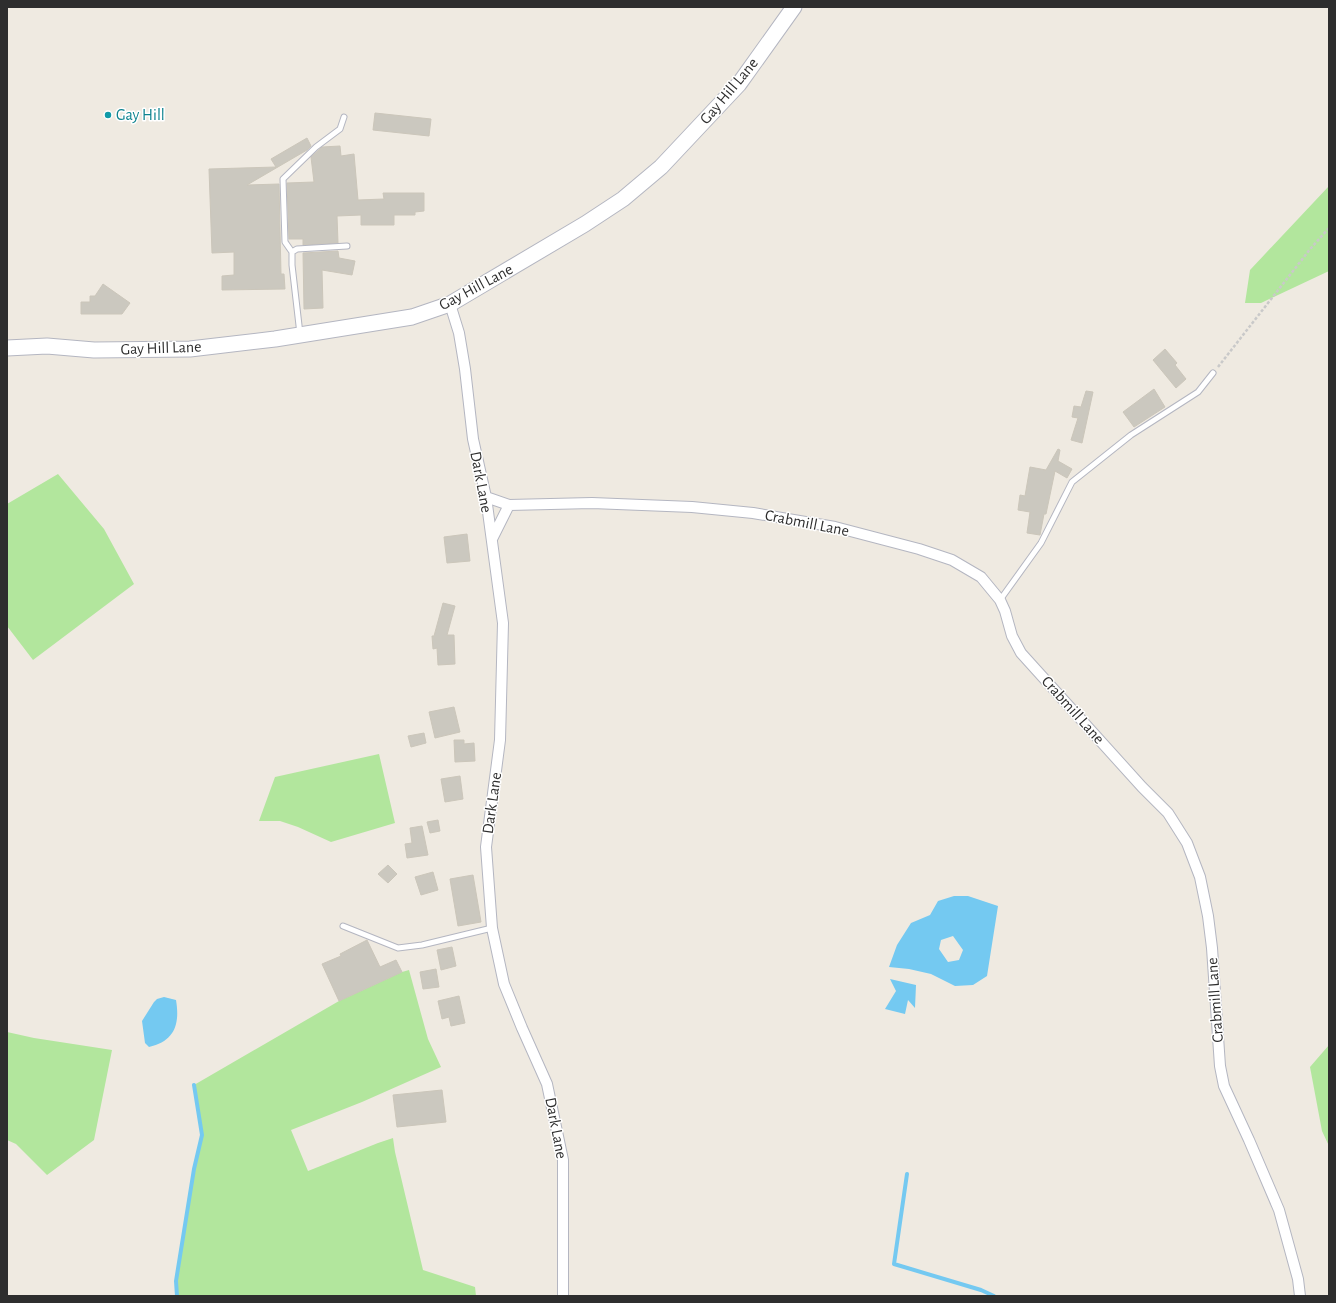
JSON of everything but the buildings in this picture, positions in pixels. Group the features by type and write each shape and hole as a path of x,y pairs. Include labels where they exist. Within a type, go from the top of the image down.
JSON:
{"street":[{"name":"Gay Hill Lane","path":"7,348 47,346 94,350 190,349 275,339 412,317 450,304 585,224 623,199 662,167 739,84 794,7"},
{"name":"Dark Lane","path":"450,304 459,333 465,369 473,439 486,497 503,623 500,740 486,847 492,928 504,984 547,1084 563,1160 563,1296"},
{"name":"Crabmill Lane","path":"486,497 509,505 592,502 692,507 752,513 835,527 919,550 952,560 981,577 1000,600 1005,611 1012,636 1021,652 1142,787 1168,813 1187,843 1200,878 1208,916 1220,1066 1224,1086 1279,1210 1298,1279 1300,1296"},
{"path":"492,539 509,505"}],"lane":[{"path":"300,335 292,265 292,252 285,242 283,179 316,146 340,129 344,117"},
{"path":"292,252 297,248 347,246"},
{"path":"1000,600 1041,543 1072,482 1131,436 1198,392 1213,374"},
{"path":"343,926 398,948 422,945 492,928"}],"path":[{"path":"1213,374 1329,228"}],"green space":[{"path":"1329,186 1329,271 1261,303 1245,303 1250,270"},
{"path":"58,474 104,529 134,584 33,660 7,626 7,504"},
{"path":"379,754 395,823 331,842 298,827 280,821 259,821 275,777"},
{"path":"409,970 428,1039 441,1067 362,1102 291,1130 308,1171 393,1138 423,1270 475,1287 476,1296 177,1296 176,1281 194,1169 202,1135 194,1085 339,1001"},
{"path":"7,1032 34,1038 112,1050 94,1140 47,1175 16,1144 7,1140"},
{"path":"1329,1045 1329,1146 1322,1131 1310,1067"}],"water":[{"path":"954,896 968,896 998,906 987,976 973,985 955,986 931,974 909,969 889,967 897,945 911,923 930,915 938,901","holes":["953,936 963,950 959,960 948,962 939,949 941,940"]},
{"path":"890,979 916,985 915,1008 908,1000 905,1014 885,1009 896,991"},
{"path":"164,997 176,1000 176,1024 170,1036 158,1044 149,1047 145,1043 142,1021 154,1002 157,999"}],"waterway":[{"path":"177,1296 176,1281 194,1169 202,1135 194,1085"},
{"path":"907,1174 894,1264 981,1290 994,1296"}],"place":[{"name":"Gay Hill","path":"108,115"}]}
